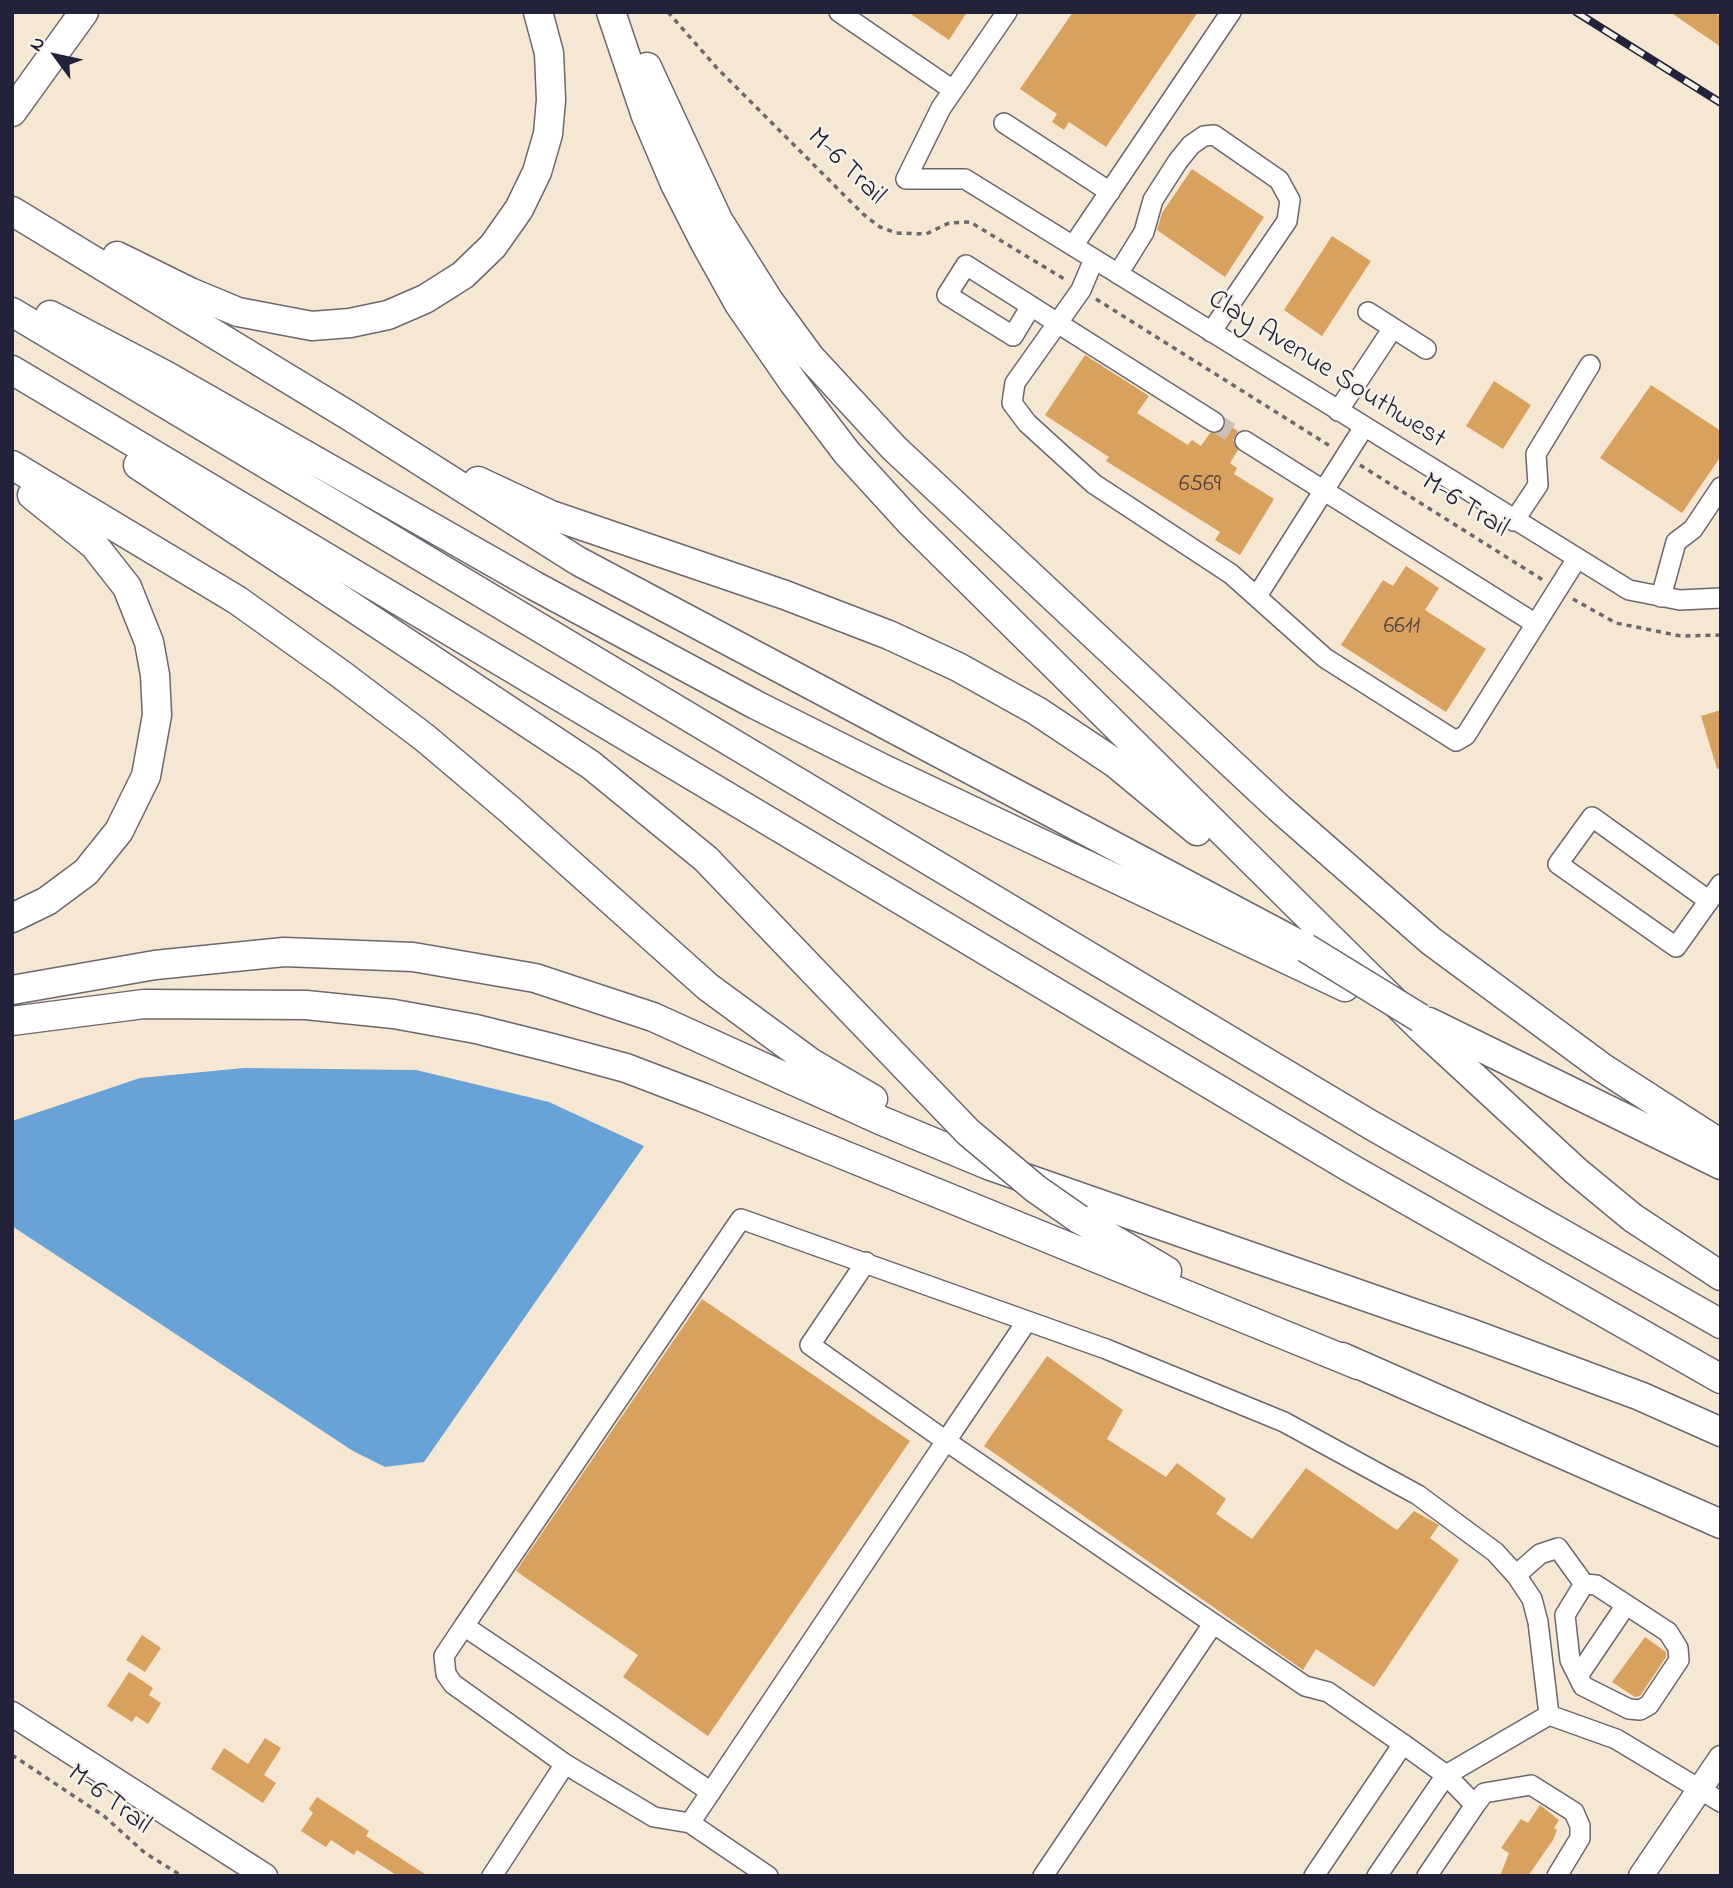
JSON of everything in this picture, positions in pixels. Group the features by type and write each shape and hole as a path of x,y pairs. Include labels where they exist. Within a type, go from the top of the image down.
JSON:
{"highway":[{"path":"12,110 73,12"},
{"path":"12,110 84,12"},
{"path":"12,209 54,224 190,292 238,312 312,326 349,323 388,315 425,299 463,275 493,246 519,209 537,172 548,134 551,100 549,53 538,12"},
{"path":"611,12 646,116 675,184 705,243 747,315 847,453 920,532 1421,1024 1576,1171 1633,1217 1721,1276"},
{"path":"628,12 644,60 718,220 769,301 810,357 894,448 1279,808 1431,941 1603,1068 1721,1144"},
{"path":"12,209 351,417 578,561 1306,948 1421,1024"},
{"path":"12,296 165,375 535,586 757,705 888,771 1721,1165"},
{"path":"12,312 1371,1125 1721,1324"},
{"path":"12,370 1352,1170 1721,1379"},
{"path":"12,378 388,633 591,765 706,859 951,1117 1000,1160 1080,1209 1193,1286 1358,1365"},
{"path":"351,417 551,515 785,595 889,635 958,667 1037,711 1115,763 1174,809 1421,1024"},
{"path":"12,465 237,600 342,675 425,738 708,987 784,1044 836,1078 1080,1209"},
{"path":"12,481 94,545 127,587 149,642 155,675 157,715 146,776 119,831 86,872 47,901 12,918"},
{"path":"12,990 155,965 284,952 413,957 499,970 621,1004 1080,1209 1547,1360 1721,1432"},
{"path":"12,1021 144,1004 306,1005 408,1017 476,1029 626,1068 1358,1365 1721,1524"}],"main road":[{"path":"12,1714 265,1876"},
{"path":"1641,1876 1721,1758"}],"street":[{"path":"839,12 953,90 1007,12"},
{"path":"1073,246 1231,12"},
{"name":"Clay Avenue Southwest","path":"953,90 941,108 906,179 965,179 1629,590 1680,600 1721,598"},
{"path":"1004,123 1110,192"},
{"path":"1118,274 1144,232 1153,200 1178,161 1191,145 1203,136 1214,135 1279,180 1290,201 1287,221 1211,332"},
{"path":"1094,259 1081,290 1015,383 1012,403 1027,423 1094,484 1231,574 1325,659 1456,741 1466,735 1576,559"},
{"path":"1031,306 1214,422"},
{"path":"1368,312 1426,349"},
{"path":"1338,411 1393,328"},
{"path":"1514,521 1538,485 1536,454 1590,365"},
{"path":"1257,596 1364,427"},
{"path":"1245,441 1536,624"},
{"path":"1661,597 1676,542 1693,529 1721,487"},
{"path":"1708,900 1592,817 1558,864 1676,947 1721,884"},
{"path":"768,1876 690,1823 654,1818 565,1764 453,1684 446,1674 444,1656 741,1219 1106,1349 1284,1422 1418,1495 1495,1552 1516,1575 1532,1599 1538,1622 1549,1715"},
{"path":"866,1262 810,1345 1305,1686 1328,1692 1446,1775 1475,1805"},
{"path":"690,1823 1027,1321"},
{"path":"1516,1575 1540,1554 1558,1548 1584,1584 1596,1585 1668,1633 1678,1648 1679,1660 1649,1705 1640,1710 1629,1709 1583,1686 1570,1660 1565,1615 1584,1584"},
{"path":"1578,1675 1626,1605"},
{"path":"1043,1876 1213,1624"},
{"path":"464,1626 711,1792"},
{"path":"1387,1872 1446,1775 1549,1715 1616,1739 1721,1802"},
{"path":"1314,1876 1403,1744"},
{"path":"492,1876 565,1764"},
{"path":"1427,1876 1484,1793 1531,1785 1574,1812 1580,1826 1580,1839 1557,1876"}],"path":[{"name":"M-6 Trail","path":"668,12 726,77 880,228 897,233 926,233 949,223 970,222 1071,284"},
{"path":"1091,297 1336,449"},
{"name":"M-6 Trail","path":"1356,463 1552,585"},
{"path":"1570,597 1596,615 1616,623 1682,636 1721,635"},
{"name":"M-6 Trail","path":"12,1755 104,1816 145,1853 181,1876"}],"water":[{"path":"244,1068 416,1070 549,1102 644,1146 424,1462 385,1467 353,1451 12,1226 12,1121 140,1078"}],"building":[{"path":"908,12 967,12 949,40"},
{"path":"1073,12 1198,12 1106,147 1069,122 1064,130 1052,122 1057,114 1020,89"},
{"path":"1670,12 1714,12 1721,17 1721,47"},
{"path":"1192,169 1264,217 1225,277 1157,230 1162,213"},
{"path":"1332,236 1371,261 1322,336 1284,310"},
{"path":"1085,355 1149,396 1137,413 1188,445 1192,440 1201,446 1210,433 1220,432 1226,423 1238,431 1233,440 1238,450 1230,463 1237,468 1234,474 1274,499 1240,555 1215,540 1220,532 1106,461 1109,457 1045,415"},
{"path":"1494,381 1531,405 1503,449 1466,426"},
{"path":"1651,385 1721,431 1721,456 1682,513 1600,458"},
{"path":"1406,566 1439,588 1425,610 1486,649 1446,712 1341,645 1383,580 1393,586"},
{"path":"1721,710 1721,768 1717,769 1701,716"},
{"path":"702,1299 910,1441 708,1736 623,1677 638,1655 516,1571"},
{"path":"1047,1356 1123,1410 1107,1439 1166,1477 1177,1463 1226,1499 1216,1514 1252,1539 1306,1468 1397,1530 1414,1511 1439,1525 1430,1538 1459,1560 1374,1687 1316,1649 1303,1670 984,1446"},
{"path":"142,1635 161,1648 145,1672 126,1660"},
{"path":"1645,1637 1666,1652 1666,1657 1640,1696 1635,1697 1612,1682"},
{"path":"129,1672 153,1688 149,1695 161,1703 148,1724 136,1716 132,1722 107,1706"},
{"path":"265,1738 281,1748 264,1775 276,1783 263,1803 211,1769 224,1748 248,1764"},
{"path":"317,1797 369,1831 366,1836 428,1876 398,1876 357,1850 354,1855 331,1840 326,1847 301,1831 313,1813 309,1809"},
{"path":"1540,1805 1559,1820 1554,1828 1557,1830 1553,1840 1528,1876 1500,1876 1509,1853 1501,1848 1521,1819 1528,1823"}],"tunnel":[{"path":"1214,422 1245,441"}],"railway":[{"path":"1576,12 1721,103"}]}
